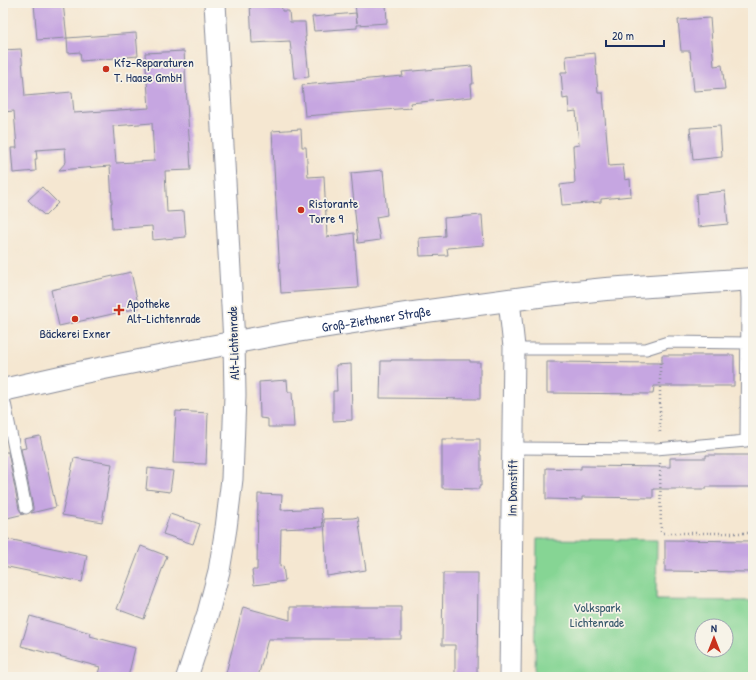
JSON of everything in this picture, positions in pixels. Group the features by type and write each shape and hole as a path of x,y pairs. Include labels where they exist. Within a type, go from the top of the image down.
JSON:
{"street":[{"name":"Alt-Lichtenrade","path":"187,677 210,606 219,571 232,479 235,395 234,342 215,3"},
{"name":"Groß-Ziethener Straße","path":"3,392 81,373 234,342 462,305 606,289 749,279"},
{"name":"Im Domstift","path":"509,300 514,349 510,677"}],"lane":[{"path":"512,448 660,449 746,441 749,337 747,299 749,279"},
{"path":"514,349 646,349 668,342 749,337"},
{"path":"3,392 26,508"}],"path":[{"path":"660,345 661,533 753,533"}],"green space":[{"name":"Volkspark Lichtenrade","path":"537,539 657,540 656,600 753,601 753,677 535,677"}],"building":[{"path":"34,3 63,3 67,38 37,40"},
{"path":"250,3 281,3 282,11 289,11 290,22 305,22 309,77 294,78 290,41 252,43"},
{"path":"355,3 386,3 387,23 357,25 357,28 314,31 312,17 356,13"},
{"path":"710,18 714,66 722,65 725,89 694,91 690,51 681,51 678,20"},
{"path":"136,33 138,56 81,61 80,52 68,53 67,38"},
{"path":"21,49 25,96 72,92 74,113 149,108 145,53 184,51 191,170 165,171 167,212 184,211 186,237 153,240 152,226 112,229 110,166 59,170 66,162 65,148 36,150 36,171 13,173 11,148 17,148 14,111 3,112 3,50","holes":["152,123 154,161 116,163 113,126"]},
{"path":"595,53 598,93 603,93 609,166 623,165 625,180 630,179 631,196 601,199 601,202 562,205 560,185 575,183 573,146 579,145 576,111 569,112 568,98 563,99 561,72 567,72 566,56"},
{"path":"472,66 472,97 410,103 411,108 305,116 302,85 403,76 402,72"},
{"path":"720,126 722,157 693,160 690,128"},
{"path":"301,129 302,147 306,147 308,177 324,176 327,237 354,233 358,288 281,293 272,131"},
{"path":"383,170 387,215 376,217 380,240 358,243 351,173"},
{"path":"42,187 58,203 45,216 28,200"},
{"path":"725,191 728,224 698,227 696,194"},
{"path":"482,215 484,245 447,248 448,255 420,256 419,238 445,236 444,218"},
{"path":"131,272 139,308 59,326 51,290"},
{"path":"662,355 734,355 734,386 654,386 653,394 547,393 547,362 662,363"},
{"path":"470,360 470,362 480,362 480,399 380,398 381,361"},
{"path":"351,364 352,420 333,421 333,391 337,391 336,365"},
{"path":"287,380 288,392 292,392 294,427 268,427 268,419 260,418 259,382"},
{"path":"176,411 208,413 206,464 173,463"},
{"path":"40,436 56,507 31,513 33,507 21,449 26,448 24,439"},
{"path":"442,439 480,439 481,486 479,486 479,489 442,488"},
{"path":"3,452 8,452 19,509 24,514 3,519"},
{"path":"706,455 753,455 753,487 653,489 653,498 582,497 582,500 546,499 546,468 581,469 581,466 670,467 670,458 706,458"},
{"path":"74,458 112,464 102,522 62,515"},
{"path":"148,468 173,471 170,492 146,489"},
{"path":"258,494 282,495 281,510 321,508 323,527 281,529 280,567 283,566 285,581 254,585 252,570 257,570"},
{"path":"170,514 200,524 193,544 163,534"},
{"path":"358,517 366,570 327,576 324,519"},
{"path":"3,538 87,555 82,582 3,566"},
{"path":"665,540 753,541 753,572 665,571"},
{"path":"141,546 167,556 144,619 117,609"},
{"path":"443,573 478,573 477,677 455,677 455,645 442,645"},
{"path":"243,607 290,620 290,607 401,607 401,639 268,639 258,677 225,677"},
{"path":"30,616 91,633 90,636 135,648 128,677 97,677 100,667 21,646"}],"place":[{"name":"Kfz-Reparaturen T. Haase GmbH","path":"106,69"},
{"name":"Ristorante Torre 9","path":"301,210"},
{"name":"Apotheke Alt-Lichtenrade","path":"119,310"},
{"name":"Bäckerei Exner","path":"75,319"}]}
